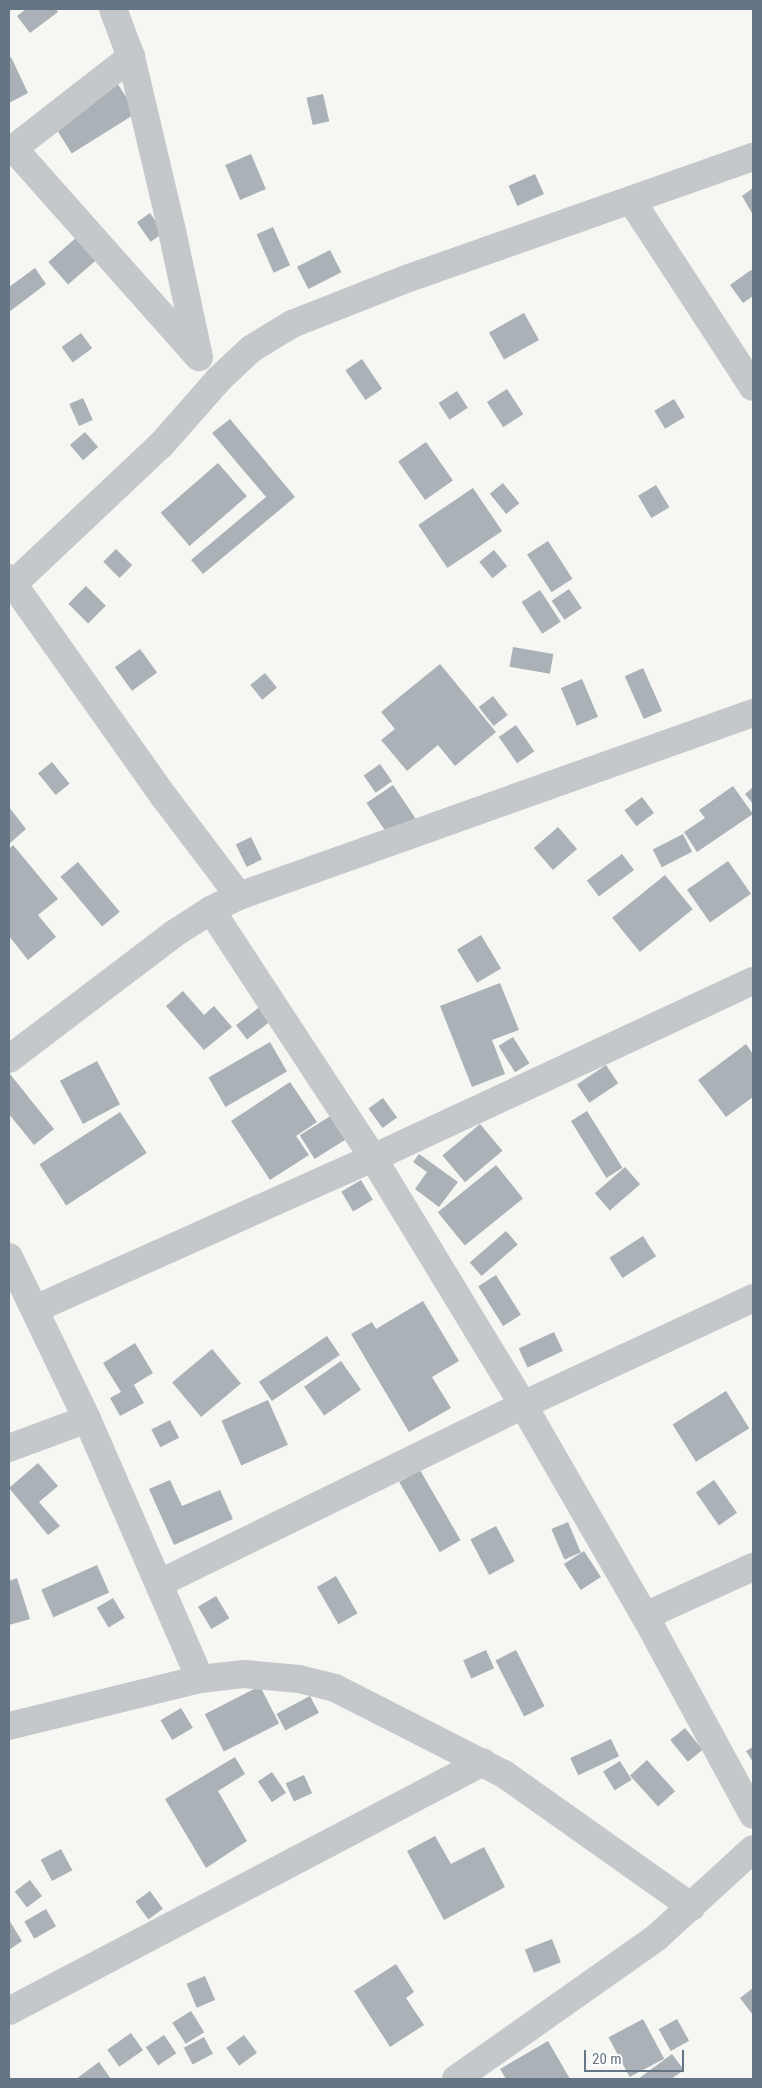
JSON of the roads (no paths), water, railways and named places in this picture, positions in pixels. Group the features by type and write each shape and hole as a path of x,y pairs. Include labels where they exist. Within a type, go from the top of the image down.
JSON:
{"street":[{"path":"113,9 131,58 172,231 199,357"},
{"path":"131,58 11,151 218,379"},
{"path":"240,896 165,798 10,583 161,445 218,379 251,349 292,324 409,278 753,157"},
{"path":"631,200 753,387"},
{"path":"9,1059 175,933 211,910 240,896 753,713"},
{"path":"211,910 373,1158 523,1405 645,1616 753,1816"},
{"path":"35,1309 373,1158 753,982"},
{"path":"9,1257 87,1418 200,1679"},
{"path":"160,1583 523,1405 753,1298"},
{"path":"9,1448 87,1418"},
{"path":"645,1616 753,1567"},
{"path":"9,1726 200,1679 244,1674 299,1679 335,1688 364,1701 504,1774 692,1907"},
{"path":"9,2011 483,1762"},
{"path":"456,2079 657,1937 692,1907 753,1848"}]}
